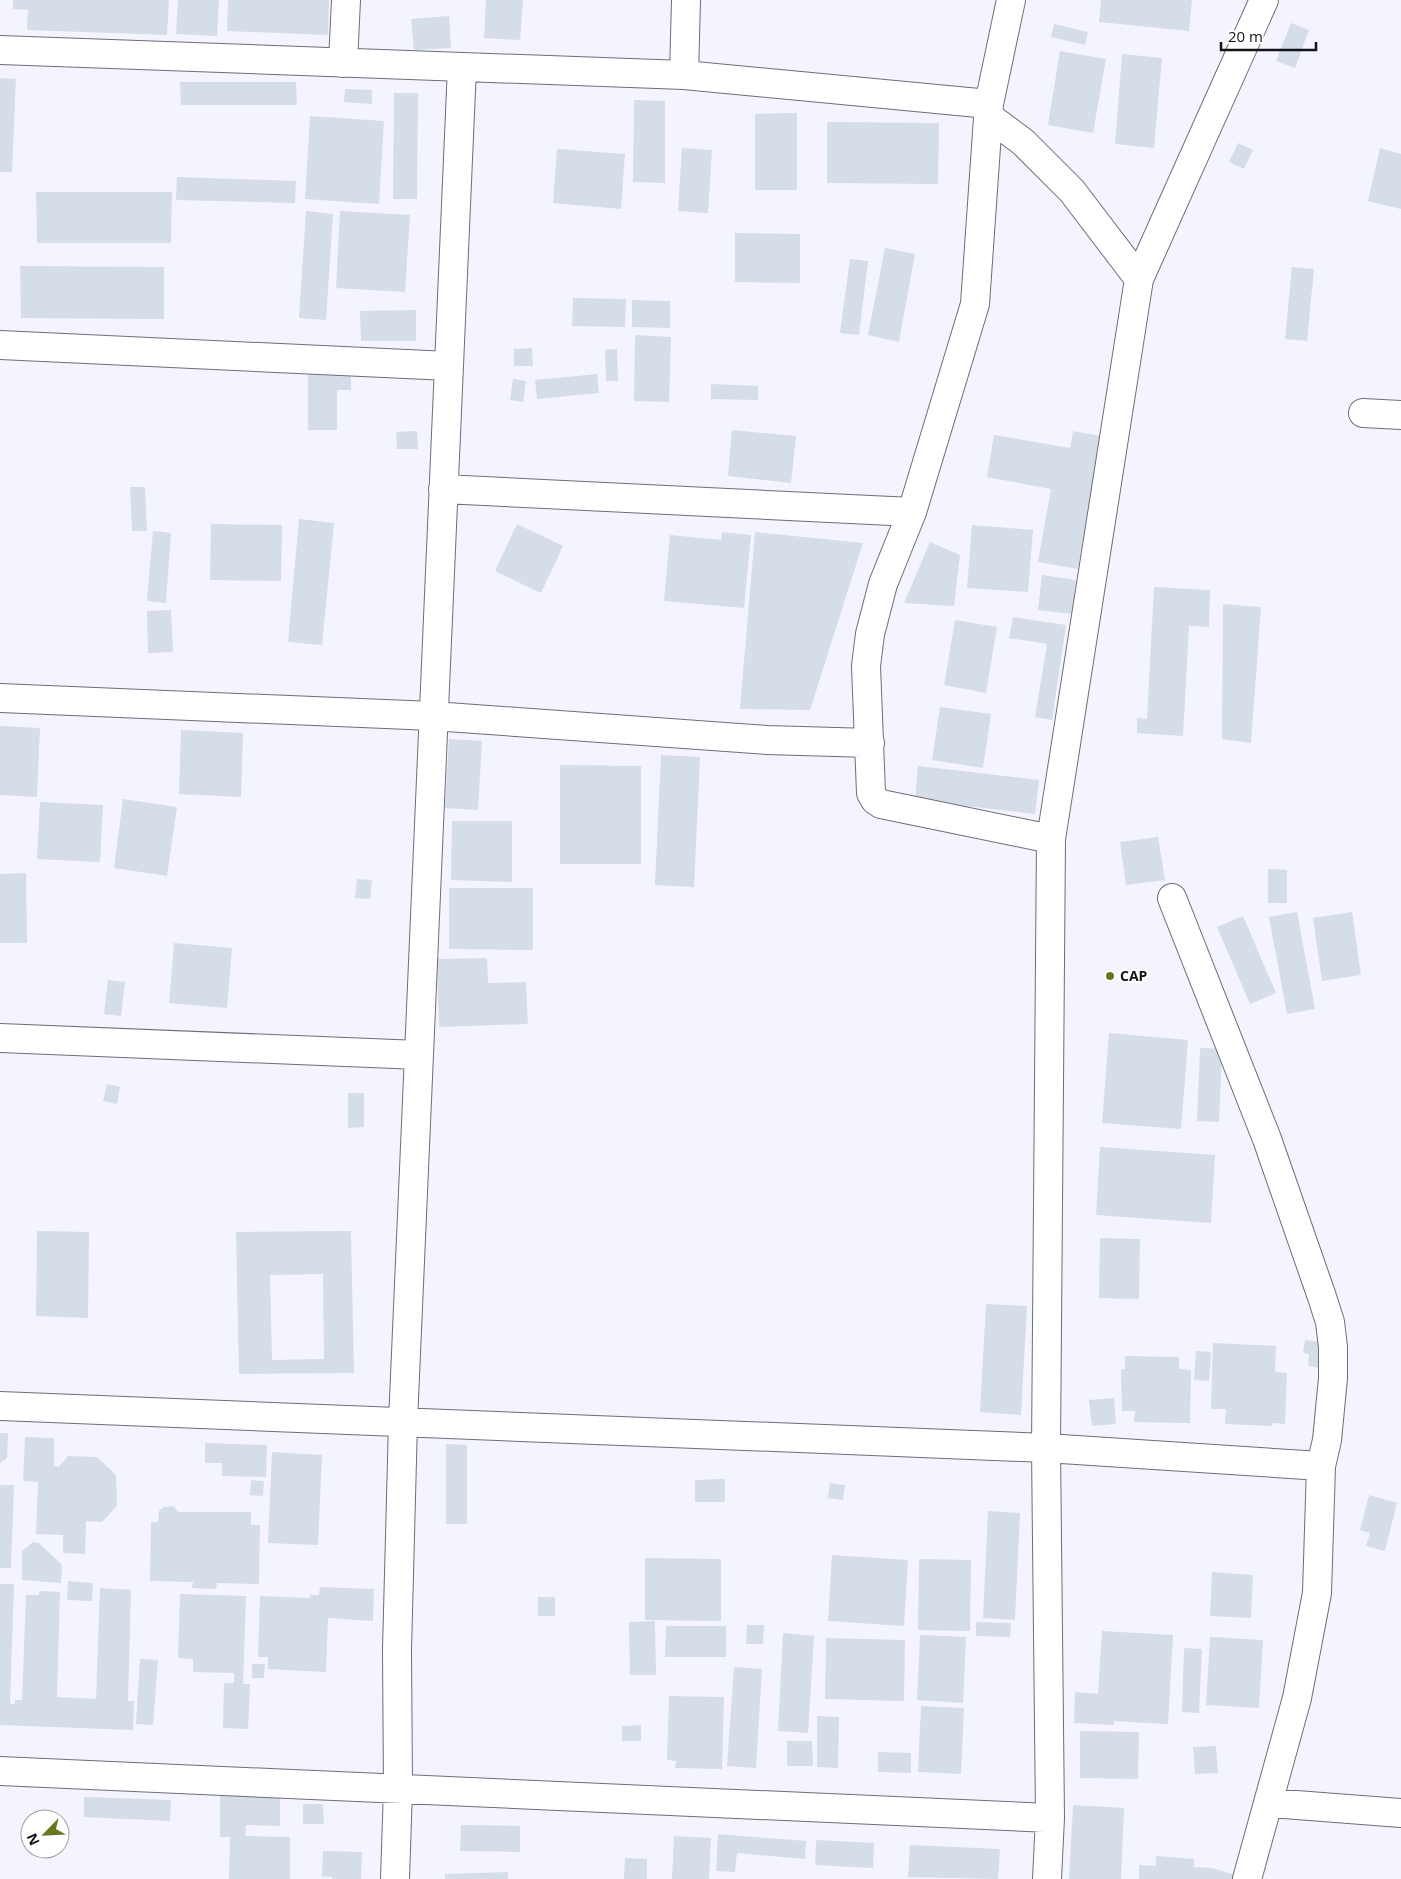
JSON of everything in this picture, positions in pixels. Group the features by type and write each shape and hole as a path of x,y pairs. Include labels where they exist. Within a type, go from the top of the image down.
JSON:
{"street":[{"path":"343,63 346,0"},
{"path":"684,76 686,0"},
{"path":"1011,0 989,110 975,304 912,512 883,584 870,634 866,666 871,793 875,800 881,804 1051,839"},
{"path":"1046,1879 1050,1818 1046,1448 1051,839 1139,279 1264,0"},
{"path":"0,50 684,76 989,110 1072,191 1139,279"},
{"path":"394,1879 398,1789 397,1650 403,1422 462,67"},
{"path":"0,346 449,366"},
{"path":"1363,413 1401,415"},
{"path":"443,489 912,512"},
{"path":"0,698 433,716 767,740 870,743"},
{"path":"1172,898 1267,1139 1330,1322 1333,1347 1333,1378 1327,1440 1321,1466 1316,1593 1297,1698 1248,1879"},
{"path":"0,1038 419,1055"},
{"path":"0,1406 1046,1448 1321,1466"},
{"path":"0,1771 1050,1818"},
{"path":"1270,1803 1401,1813"}],"building":[{"path":"13,0 169,0 167,35 27,30 28,10 13,9"},
{"path":"178,0 219,0 217,36 176,34"},
{"path":"228,0 329,0 328,35 227,31"},
{"path":"486,0 523,0 520,40 484,38"},
{"path":"1101,0 1192,0 1189,31 1099,22"},
{"path":"449,16 451,48 414,50 411,19"},
{"path":"1291,23 1309,30 1295,68 1276,61"},
{"path":"1054,24 1088,32 1085,45 1051,37"},
{"path":"1060,51 1106,59 1093,133 1048,125"},
{"path":"1122,54 1162,58 1154,148 1115,144"},
{"path":"0,78 16,79 12,172 0,172"},
{"path":"180,82 296,82 297,105 181,105"},
{"path":"345,89 372,90 372,104 344,102"},
{"path":"394,93 418,93 417,199 393,199"},
{"path":"634,100 665,101 665,183 633,182"},
{"path":"797,113 797,190 755,190 755,114"},
{"path":"310,116 384,121 379,204 305,199"},
{"path":"827,122 939,123 938,184 827,183"},
{"path":"1238,143 1253,150 1244,169 1229,162"},
{"path":"682,148 712,150 708,213 678,211"},
{"path":"1380,148 1401,154 1401,209 1368,201"},
{"path":"557,149 625,154 621,209 553,203"},
{"path":"177,177 296,181 295,203 176,200"},
{"path":"36,192 172,192 171,243 37,243"},
{"path":"306,211 333,214 326,320 299,318"},
{"path":"340,211 410,215 405,292 336,288"},
{"path":"735,233 800,234 800,283 735,282"},
{"path":"885,248 915,254 899,342 868,335"},
{"path":"850,259 868,261 859,335 840,333"},
{"path":"20,266 164,267 164,319 21,318"},
{"path":"1292,267 1314,269 1307,341 1285,339"},
{"path":"573,298 626,299 625,327 572,326"},
{"path":"632,300 670,301 670,328 632,327"},
{"path":"416,310 416,341 361,341 360,311"},
{"path":"635,335 671,337 669,402 634,401"},
{"path":"532,348 533,366 514,366 514,349"},
{"path":"617,349 618,381 606,381 605,350"},
{"path":"308,372 351,372 351,390 337,390 337,430 308,430"},
{"path":"597,374 599,393 537,399 535,380"},
{"path":"513,379 526,381 523,402 510,400"},
{"path":"711,384 758,386 758,400 711,399"},
{"path":"732,430 796,436 791,483 728,476"},
{"path":"417,431 418,449 397,449 396,432"},
{"path":"1073,431 1101,436 1078,569 1038,562 1051,489 987,477 994,435 1070,448"},
{"path":"130,487 145,487 147,531 132,531"},
{"path":"299,519 334,523 322,645 288,642"},
{"path":"211,524 282,525 281,581 210,580"},
{"path":"517,524 563,546 541,593 495,571"},
{"path":"972,525 1033,530 1028,592 967,588"},
{"path":"153,531 171,533 166,603 147,601"},
{"path":"722,532 751,535 744,608 664,601 670,535 721,540"},
{"path":"755,532 863,543 810,710 740,709"},
{"path":"930,542 960,555 954,606 904,603"},
{"path":"1042,575 1076,580 1072,614 1038,610"},
{"path":"1154,587 1210,590 1209,627 1189,626 1183,736 1137,733 1137,718 1147,719"},
{"path":"1223,604 1261,607 1251,743 1222,739"},
{"path":"171,610 173,652 148,653 147,611"},
{"path":"1013,617 1066,625 1052,720 1035,717 1047,644 1009,638"},
{"path":"955,620 997,627 986,693 944,685"},
{"path":"940,707 991,714 983,768 932,760"},
{"path":"0,726 40,728 37,797 0,795"},
{"path":"181,730 243,733 241,797 179,794"},
{"path":"449,739 482,741 478,810 445,808"},
{"path":"661,755 700,757 694,887 655,885"},
{"path":"560,765 641,766 641,864 560,864"},
{"path":"918,766 1039,780 1035,814 915,800"},
{"path":"123,799 177,807 167,876 114,868"},
{"path":"40,802 103,805 100,862 37,859"},
{"path":"452,821 512,821 512,882 451,880"},
{"path":"1158,837 1165,880 1126,885 1120,842"},
{"path":"1268,869 1287,870 1287,903 1268,903"},
{"path":"26,873 27,943 0,943 0,874"},
{"path":"357,879 372,880 370,899 355,898"},
{"path":"449,888 533,888 533,950 449,949"},
{"path":"1297,912 1315,1009 1287,1014 1269,917"},
{"path":"1352,912 1361,975 1322,981 1313,918"},
{"path":"1243,916 1276,993 1250,1004 1217,927"},
{"path":"174,943 232,948 227,1008 169,1003"},
{"path":"487,958 488,983 526,982 528,1024 439,1027 437,959"},
{"path":"108,980 125,982 121,1016 104,1014"},
{"path":"1109,1033 1188,1040 1181,1129 1102,1123"},
{"path":"1200,1048 1222,1049 1219,1122 1197,1121"},
{"path":"107,1084 120,1087 117,1104 103,1101"},
{"path":"348,1093 364,1093 364,1127 348,1128"},
{"path":"1100,1147 1215,1155 1211,1223 1096,1215"},
{"path":"37,1231 89,1232 88,1318 36,1316"},
{"path":"351,1231 354,1373 239,1374 236,1232","holes":["323,1274 324,1359 272,1360 270,1275"]},
{"path":"1100,1238 1140,1239 1139,1299 1099,1298"},
{"path":"986,1304 1027,1306 1021,1415 980,1412"},
{"path":"1305,1340 1331,1343 1328,1369 1308,1366 1309,1354 1303,1353"},
{"path":"1213,1343 1276,1346 1275,1372 1287,1373 1285,1424 1272,1423 1272,1426 1225,1424 1226,1409 1211,1409"},
{"path":"1196,1351 1211,1352 1209,1381 1194,1380"},
{"path":"1125,1356 1179,1357 1179,1369 1191,1370 1190,1423 1134,1422 1135,1411 1122,1411 1121,1369 1125,1369"},
{"path":"1114,1398 1116,1424 1092,1426 1089,1400"},
{"path":"0,1433 8,1433 7,1458 0,1463"},
{"path":"25,1437 54,1438 54,1466 59,1467 68,1456 97,1457 116,1475 117,1506 102,1522 86,1521 85,1554 63,1553 63,1535 36,1534 38,1482 23,1481"},
{"path":"205,1443 267,1445 266,1477 222,1476 222,1463 205,1463"},
{"path":"446,1444 467,1445 467,1524 446,1524"},
{"path":"272,1452 322,1455 318,1545 268,1543"},
{"path":"725,1479 725,1502 695,1502 695,1480"},
{"path":"251,1480 264,1481 263,1496 250,1495"},
{"path":"830,1483 845,1485 843,1500 828,1498"},
{"path":"0,1485 14,1485 11,1568 0,1568"},
{"path":"1369,1495 1397,1503 1385,1551 1366,1546 1370,1533 1360,1530"},
{"path":"174,1506 178,1512 251,1512 251,1525 260,1525 259,1584 217,1583 216,1589 192,1588 193,1582 150,1581 151,1522 158,1522 159,1511 164,1507"},
{"path":"988,1511 1020,1513 1015,1620 983,1618"},
{"path":"33,1542 39,1543 62,1565 61,1583 22,1580 22,1551"},
{"path":"832,1555 908,1560 904,1626 828,1621"},
{"path":"645,1558 721,1559 721,1621 645,1620"},
{"path":"919,1559 971,1560 970,1631 918,1630"},
{"path":"1212,1572 1253,1575 1251,1618 1210,1616"},
{"path":"68,1581 93,1583 92,1601 67,1600"},
{"path":"0,1584 14,1584 10,1704 15,1704 15,1700 22,1700 26,1595 39,1595 39,1591 60,1592 57,1697 96,1699 100,1588 131,1590 128,1701 134,1701 133,1730 0,1725"},
{"path":"320,1587 374,1589 373,1621 328,1618 326,1672 268,1669 268,1657 258,1657 260,1596 310,1598 310,1595 319,1595"},
{"path":"180,1594 246,1596 243,1684 250,1684 248,1729 223,1728 224,1683 234,1683 234,1673 193,1672 193,1659 178,1658"},
{"path":"538,1597 555,1597 555,1616 538,1616"},
{"path":"655,1621 656,1675 630,1675 629,1622"},
{"path":"976,1622 1011,1623 1010,1637 976,1636"},
{"path":"747,1625 764,1625 763,1644 746,1644"},
{"path":"666,1626 726,1626 726,1657 665,1657"},
{"path":"1102,1631 1173,1635 1168,1724 1114,1721 1114,1725 1074,1723 1075,1692 1098,1694"},
{"path":"783,1633 814,1636 808,1733 778,1731"},
{"path":"920,1635 966,1637 963,1703 917,1700"},
{"path":"1210,1637 1263,1640 1259,1708 1206,1705"},
{"path":"826,1638 905,1640 904,1701 825,1699"},
{"path":"1184,1648 1202,1649 1199,1713 1182,1712"},
{"path":"140,1659 158,1660 153,1725 136,1724"},
{"path":"252,1664 265,1664 264,1678 252,1678"},
{"path":"734,1667 762,1669 756,1768 727,1766"},
{"path":"669,1696 724,1697 722,1769 675,1768 676,1761 667,1760"},
{"path":"921,1706 964,1708 961,1774 918,1772"},
{"path":"817,1716 839,1717 838,1768 817,1767"},
{"path":"641,1725 641,1741 622,1741 622,1726"},
{"path":"1080,1731 1139,1732 1138,1779 1080,1778"},
{"path":"787,1741 812,1741 813,1766 787,1766"},
{"path":"1216,1746 1218,1773 1195,1774 1193,1747"},
{"path":"878,1752 911,1753 911,1773 878,1772"},
{"path":"220,1795 280,1796 280,1826 246,1825 245,1836 290,1837 290,1879 229,1879 230,1837 220,1837"},
{"path":"84,1797 171,1800 170,1821 84,1817"},
{"path":"303,1804 323,1804 324,1824 303,1824"},
{"path":"1073,1805 1124,1808 1121,1879 1069,1879"},
{"path":"461,1825 520,1826 520,1852 460,1851"},
{"path":"718,1834 806,1841 805,1859 737,1853 735,1872 716,1871"},
{"path":"674,1836 711,1838 709,1879 672,1879"},
{"path":"816,1840 874,1843 873,1868 815,1865"},
{"path":"910,1845 1000,1849 998,1879 908,1877"},
{"path":"323,1851 362,1852 361,1879 332,1879 332,1877 322,1876"},
{"path":"1156,1856 1194,1859 1194,1867 1212,1868 1235,1875 1234,1879 1139,1879 1139,1865 1156,1866"},
{"path":"625,1858 647,1859 647,1879 624,1879"},
{"path":"508,1872 508,1879 445,1879 445,1874"}],"place":[{"name":"CAP","path":"1110,976"}]}
